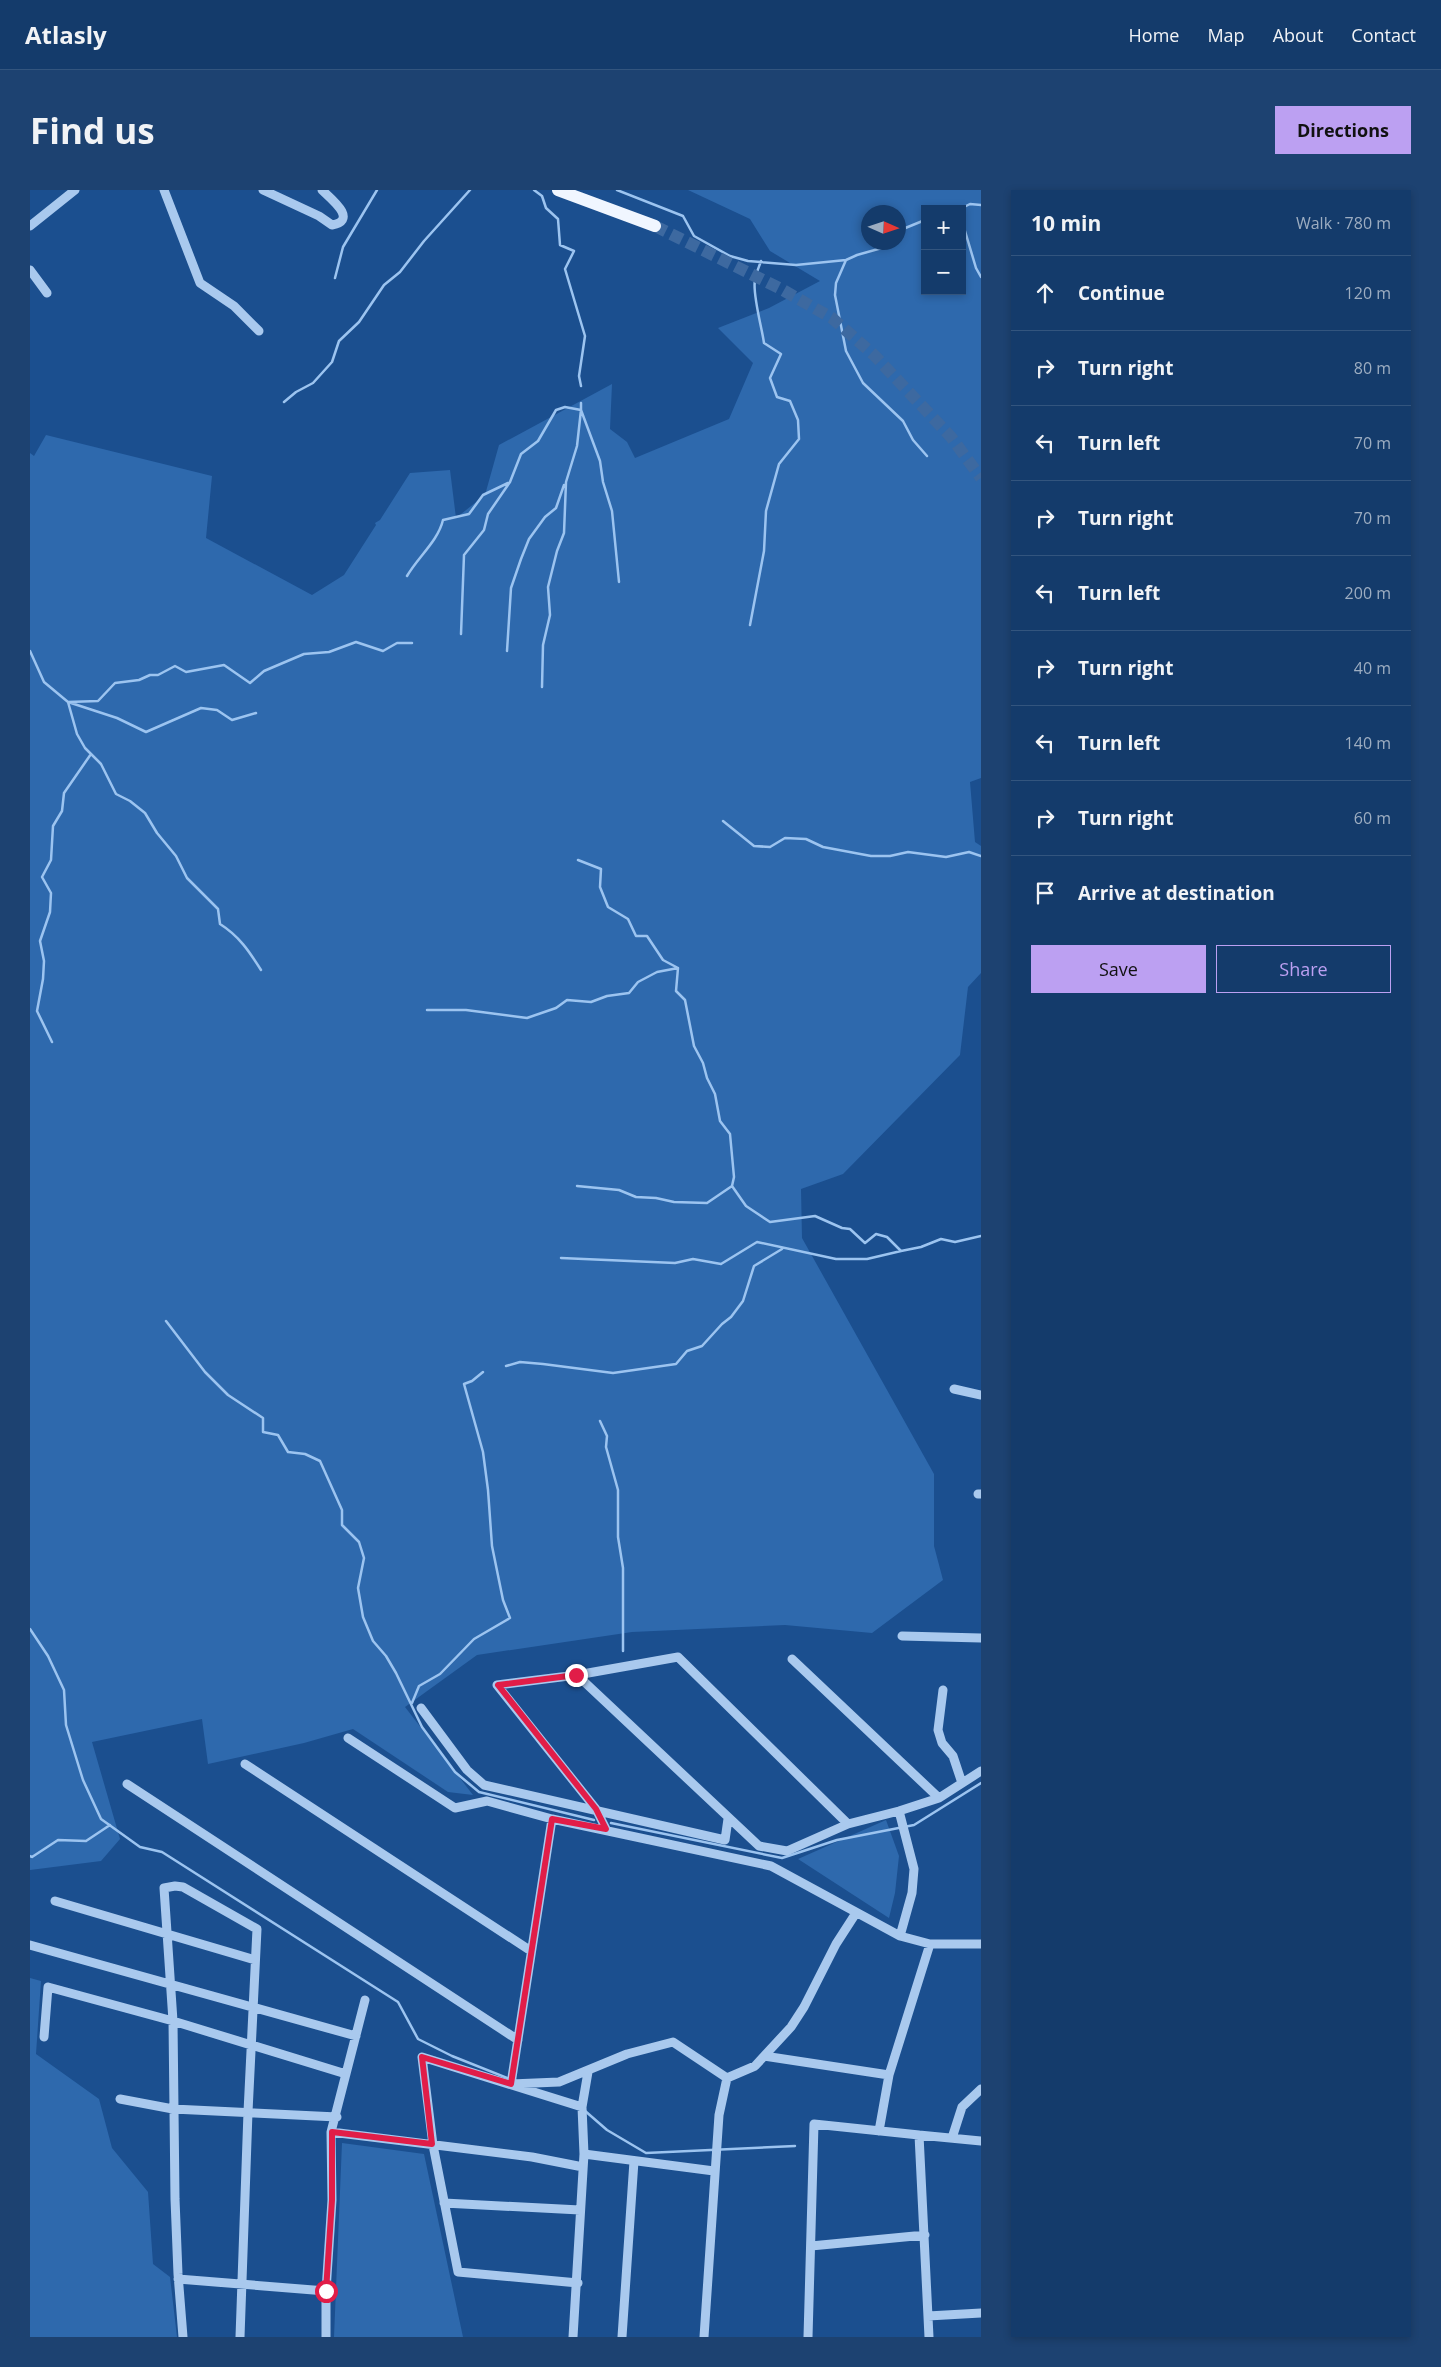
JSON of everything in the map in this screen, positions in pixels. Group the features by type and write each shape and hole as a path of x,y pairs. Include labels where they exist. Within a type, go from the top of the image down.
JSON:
{"main road":[{"path":"558,190 655,226"}],"street":[{"path":"30,226 75,190"},
{"path":"164,190 200,283 234,306 259,331"},
{"path":"263,190 332,224 338,224 342,219 343,212 340,206 322,190"},
{"path":"30,270 47,293"},
{"path":"954,1389 981,1395"},
{"path":"902,1636 981,1638"},
{"path":"606,1829 598,1811 498,1685 576,1675 678,1657 848,1824"},
{"path":"792,1659 938,1798"},
{"path":"576,1675 759,1846 788,1851 848,1824 900,1811 938,1798 981,1771"},
{"path":"943,1690 938,1730 942,1743 953,1756 962,1783"},
{"path":"421,1708 467,1770 484,1785 725,1840 728,1819"},
{"path":"348,1738 455,1808 486,1801 552,1819 606,1829 772,1866 796,1877 856,1913 900,1936 930,1944 981,1944"},
{"path":"245,1764 531,1951"},
{"path":"127,1784 518,2040"},
{"path":"900,1811 914,1869 912,1893 900,1936"},
{"path":"511,2084 552,1819"},
{"path":"183,2337 178,2278 173,2109 173,2021 164,1888 175,1886 183,1887 257,1929 240,2337"},
{"path":"55,1901 167,1936 255,1960"},
{"path":"728,2078 755,2066 791,2027 804,2007 836,1944 856,1913"},
{"path":"879,2131 889,2075 930,1944"},
{"path":"30,1945 356,2036"},
{"path":"44,2037 48,1987 173,2021 346,2074"},
{"path":"326,2337 326,2291 332,2200 332,2132 365,2000"},
{"path":"511,2084 559,2082 588,2072 627,2054 673,2042 728,2078"},
{"path":"764,2056 889,2075"},
{"path":"578,2283 458,2272 432,2144 422,2057 582,2107"},
{"path":"573,2337 578,2283 584,2154 582,2107 588,2072"},
{"path":"704,2337 719,2115 728,2078"},
{"path":"952,2138 962,2107 981,2089"},
{"path":"120,2099 173,2109 337,2117"},
{"path":"808,2337 814,2124 981,2141"},
{"path":"332,2132 532,2157 583,2167"},
{"path":"918,2135 925,2235 929,2337"},
{"path":"584,2154 714,2171"},
{"path":"622,2337 634,2161"},
{"path":"444,2203 580,2210"},
{"path":"811,2246 925,2235"},
{"path":"178,2278 326,2291"},
{"path":"928,2316 981,2312"}],"shaded area":[{"path":"688,190 981,190 981,778 970,782 975,842 981,846 981,973 968,987 960,1055 843,1174 801,1189 802,1238 934,1474 934,1546 943,1580 872,1633 785,1625 632,1632 477,1655 405,1707 473,1795 448,1792 353,1729 304,1743 208,1764 202,1719 92,1742 120,1839 101,1861 30,1870 30,453 34,456 46,435 212,476 206,538 312,595 344,575 376,525 375,523 380,520 410,473 450,470 456,518 485,495 499,445 612,384 610,429 627,442 635,458 729,419 753,363 718,328 769,308 820,281 770,251 750,219"},
{"path":"886,1820 899,1856 895,1893 889,1918 798,1859"},
{"path":"30,1978 41,1981 36,2054 99,2099 112,2148 148,2192 153,2264 170,2277 177,2337 30,2337"},
{"path":"342,2143 424,2154 463,2337 334,2337"}],"waterway":[{"path":"335,278 343,247 377,190"},
{"path":"284,402 296,392 313,383 332,362 339,341 359,322 384,285 400,272 424,241 470,190"},
{"path":"534,190 542,196 546,208 558,219 560,245 574,251 565,269 585,336 579,376 581,386"},
{"path":"617,190 683,216 694,236 730,256 748,261 796,265 846,260 875,250"},
{"path":"966,206 970,204 981,205"},
{"path":"906,228 921,222"},
{"path":"966,234 976,268 981,277"},
{"path":"846,260 836,283 835,295 846,351 863,383 903,421 913,440 927,456"},
{"path":"750,625 764,551 766,511 779,464 799,439 798,420 790,401 777,397 770,378 781,354 764,343 754,286 761,261"},
{"path":"581,403 581,410 600,461 603,482 612,511 619,582"},
{"path":"461,634 464,555 484,530 488,514 510,482 521,454 538,441 556,410 565,407 581,410 577,446 566,482 564,533 557,551 548,587 550,615 543,645 542,687"},
{"path":"407,576 437,535 443,520 469,514 483,495 508,483"},
{"path":"507,651 511,588 529,539 545,517 556,508 564,485"},
{"path":"68,702 98,701 115,683 158,675 175,666 186,672 224,665 250,683 264,671 304,654 329,652 356,642 383,651 397,643 412,643"},
{"path":"30,651 44,682 68,702 117,718 146,732 201,708 217,710 232,720 256,713"},
{"path":"68,702 77,734 85,748 101,764 116,794 130,801 145,813 157,833 176,856 187,878 218,909 220,924 243,944 261,970"},
{"path":"52,1042 37,1011 43,979 44,961 40,941 50,912 51,893 42,877 51,860 53,826 62,811 64,793 91,754"},
{"path":"723,821 754,846 770,847 785,838 806,839 823,847 871,856 890,856 908,852 946,857 969,852 981,856"},
{"path":"578,860 601,869 600,887 608,907 628,919 636,936 647,936 663,960 678,968 676,991 685,1000 694,1046 715,1094 720,1121 730,1134 734,1177 732,1186 746,1206 770,1222 815,1216 842,1228 850,1229 865,1243 876,1234 887,1237 901,1251 921,1247 941,1239 955,1242 981,1236"},
{"path":"427,1010 466,1010 527,1018 556,1008 567,1000 591,1002 607,996 629,993 638,982 657,972 678,968"},
{"path":"577,1186 619,1190 636,1197 656,1198 674,1202 707,1203 732,1186"},
{"path":"561,1258 675,1263 693,1259 721,1264 757,1242 836,1259 867,1259 901,1251"},
{"path":"506,1366 520,1362 613,1373 676,1364 687,1351 702,1346 731,1317 743,1301 754,1266 782,1249"},
{"path":"166,1321 205,1372 228,1395 263,1418 263,1432 278,1435 288,1452 305,1454 320,1461 342,1510 342,1525 359,1542 364,1558 358,1588 363,1617 373,1641 386,1656 396,1673 422,1727 455,1772 479,1792 594,1820"},
{"path":"412,1703 419,1686 440,1674 474,1639 510,1618 503,1600 492,1546 483,1452 464,1384 472,1381 483,1372"},
{"path":"600,1421 607,1436 606,1447 618,1490 618,1537 623,1568 623,1651"},
{"path":"30,1629 48,1656 64,1690 66,1725 83,1780 101,1819 140,1847 162,1852 398,2002 418,2039 452,2056 510,2079"},
{"path":"611,1823 782,1858 837,1840 914,1825 981,1783"},
{"path":"30,1856 32,1857 58,1840 86,1841 110,1825"},
{"path":"584,2110 607,2130 646,2153 795,2146"}],"tunnel":[{"path":"655,226 781,289 832,318 874,355 951,437 981,478"}],"route":[{"path":"326,2291 332,2200 332,2132 432,2144 422,2057 511,2084 552,1819 606,1829 596,1809 498,1685 576,1675"}]}
